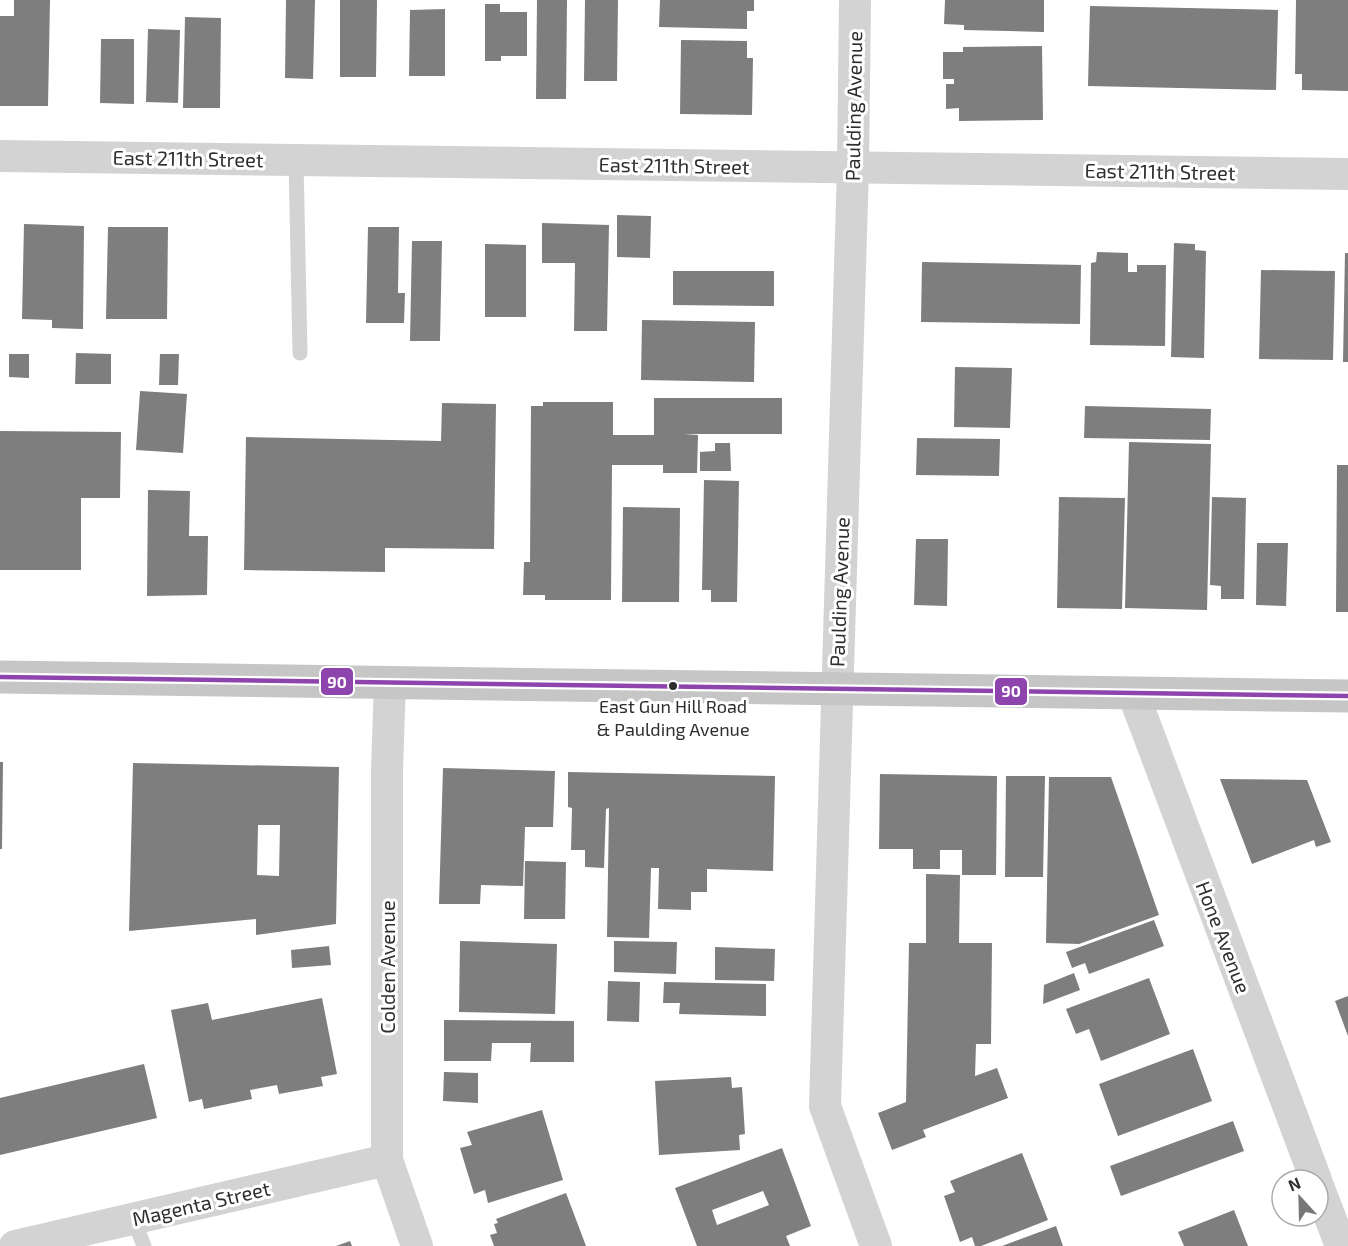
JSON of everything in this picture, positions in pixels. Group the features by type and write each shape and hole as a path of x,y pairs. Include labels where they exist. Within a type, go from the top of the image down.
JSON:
{"main road":[{"path":"0,677 1348,696"}],"street":[{"name":"Paulding Avenue","path":"855,0 853,167 825,1106 876,1246"},
{"name":"East 211th Street","path":"0,156 1348,174"},
{"name":"Colden Avenue","path":"390,682 387,771 387,1160 417,1246"},
{"name":"Hone Avenue","path":"1133,693 1311,1168"},
{"name":"Magenta Street","path":"15,1246 139,1232 387,1160"},
{"path":"1330,1217 1341,1246"}],"lane":[{"path":"296,160 300,353"}],"building":[{"path":"14,0 50,0 48,106 0,106 0,16 14,16"},
{"path":"286,0 315,0 313,79 285,78"},
{"path":"340,0 377,0 376,77 340,77"},
{"path":"537,0 567,0 566,99 536,99"},
{"path":"585,0 618,0 617,81 584,81"},
{"path":"660,0 754,0 754,11 747,11 747,29 659,27"},
{"path":"945,0 1044,0 1044,32 964,30 964,25 944,24"},
{"path":"1296,0 1348,0 1348,91 1302,90 1302,74 1295,74"},
{"path":"485,4 500,4 500,12 527,12 527,56 501,56 501,61 485,61"},
{"path":"1090,6 1278,10 1276,90 1088,86"},
{"path":"445,9 445,76 409,76 410,10"},
{"path":"185,17 221,18 220,108 183,108"},
{"path":"148,29 180,30 178,103 146,102"},
{"path":"101,39 134,39 134,104 100,103"},
{"path":"681,40 747,41 747,58 753,58 752,115 680,114"},
{"path":"1042,46 1043,120 959,121 959,108 946,109 946,84 954,84 954,79 943,79 943,52 963,52 963,47"},
{"path":"617,215 651,216 650,258 617,257"},
{"path":"542,223 609,225 607,331 574,331 575,263 542,263"},
{"path":"24,224 84,226 83,329 52,328 52,320 22,319"},
{"path":"108,227 168,227 167,319 106,319"},
{"path":"368,227 399,227 398,293 405,293 404,323 366,323"},
{"path":"412,241 442,241 440,341 410,341"},
{"path":"1174,243 1195,244 1195,250 1206,251 1204,358 1171,357"},
{"path":"485,244 526,245 526,317 485,317"},
{"path":"1097,252 1128,253 1128,272 1137,272 1137,265 1166,265 1165,346 1090,345 1091,263 1096,262"},
{"path":"1345,253 1348,253 1348,362 1343,362"},
{"path":"922,262 1081,265 1080,324 921,322"},
{"path":"1261,270 1335,271 1333,360 1259,359"},
{"path":"673,271 774,271 774,306 673,305"},
{"path":"642,320 755,322 754,382 641,380"},
{"path":"76,353 111,354 111,384 75,384"},
{"path":"9,354 29,354 29,378 9,377"},
{"path":"160,354 179,354 178,385 159,385"},
{"path":"955,367 1012,368 1010,428 954,427"},
{"path":"140,391 187,394 183,453 136,450"},
{"path":"654,398 782,398 782,434 684,434 698,435 697,473 663,473 663,465 612,465 611,600 545,600 545,595 523,595 524,562 530,562 531,406 543,406 543,402 613,402 613,435 654,435"},
{"path":"442,403 496,404 494,549 385,548 385,572 244,570 246,437 441,441"},
{"path":"1085,406 1211,409 1210,440 1084,438"},
{"path":"0,431 121,432 120,498 81,498 81,570 0,570"},
{"path":"917,438 1000,439 999,476 916,475"},
{"path":"1129,442 1211,444 1207,610 1125,608"},
{"path":"715,443 730,443 731,471 700,471 700,452 715,451"},
{"path":"1337,465 1348,465 1348,612 1336,612"},
{"path":"704,480 739,481 737,602 711,602 711,590 702,590"},
{"path":"148,490 190,491 189,536 208,536 207,595 147,596"},
{"path":"1059,497 1125,498 1122,609 1057,608"},
{"path":"1212,497 1246,498 1244,599 1221,599 1221,586 1210,585"},
{"path":"623,507 680,508 679,602 622,602"},
{"path":"916,539 948,539 947,606 914,605"},
{"path":"1257,543 1288,543 1286,606 1256,605"},
{"path":"0,762 3,762 2,849 0,849"},
{"path":"133,763 339,767 336,924 256,935 256,919 129,931","holes":["258,825 280,825 279,876 257,875"]},
{"path":"443,768 555,771 553,827 525,827 523,886 481,885 480,904 439,904"},
{"path":"568,772 775,776 773,871 707,869 707,892 691,892 691,910 658,909 659,868 651,868 649,938 607,937 609,808 606,809 604,868 585,867 585,850 571,850 572,808 568,807"},
{"path":"880,774 997,776 996,875 962,875 962,850 940,850 940,869 913,869 913,849 879,849"},
{"path":"1006,776 1045,776 1043,877 1005,877"},
{"path":"1049,777 1111,777 1159,915 1079,944 1046,943"},
{"path":"1220,779 1307,780 1331,842 1316,847 1314,840 1252,864"},
{"path":"525,861 566,862 565,919 524,919"},
{"path":"926,874 960,875 959,943 992,943 991,1044 976,1044 975,1076 997,1068 1008,1098 923,1130 926,1137 892,1150 878,1113 906,1102 909,943 926,943"},
{"path":"1154,920 1164,946 1089,974 1085,963 1072,968 1066,952"},
{"path":"460,941 557,944 555,1014 459,1012"},
{"path":"614,941 677,942 676,974 614,972"},
{"path":"329,946 331,965 292,968 291,950"},
{"path":"715,947 775,949 774,981 715,980"},
{"path":"1074,973 1080,990 1043,1004 1044,985"},
{"path":"1149,978 1170,1034 1101,1061 1089,1029 1076,1034 1066,1009"},
{"path":"608,981 640,982 639,1022 607,1021"},
{"path":"664,982 766,984 766,1016 679,1014 680,1003 663,1003"},
{"path":"1348,996 1348,1036 1335,1001"},
{"path":"322,998 337,1074 321,1077 323,1086 279,1094 277,1085 250,1090 252,1099 204,1109 202,1099 189,1102 171,1010 208,1003 212,1020"},
{"path":"444,1020 574,1021 574,1062 530,1062 531,1043 492,1043 491,1061 444,1061"},
{"path":"1193,1049 1212,1101 1118,1136 1099,1084"},
{"path":"144,1064 157,1118 0,1155 0,1098"},
{"path":"444,1072 478,1073 478,1103 443,1101"},
{"path":"731,1077 732,1088 742,1087 745,1134 739,1135 740,1150 659,1155 655,1081"},
{"path":"542,1110 563,1180 488,1203 485,1190 474,1194 460,1148 472,1145 467,1132"},
{"path":"1233,1121 1244,1151 1121,1196 1110,1166"},
{"path":"782,1148 811,1226 786,1236 790,1246 697,1246 675,1188","holes":["763,1191 769,1205 717,1225 712,1210"]},
{"path":"1022,1153 1048,1220 981,1246 975,1246 972,1237 960,1242 944,1196 955,1192 950,1181"},
{"path":"566,1193 586,1246 494,1246 490,1235 497,1233 494,1224 498,1223 496,1219"},
{"path":"1234,1210 1248,1246 1184,1246 1178,1232"},
{"path":"1056,1226 1063,1246 1002,1246"},
{"path":"350,1241 352,1246 336,1246"}],"transit line":[{"name":"90","path":"0,677 1348,696"}],"place":[{"name":"East Gun Hill Road & Paulding Avenue","path":"673,686"}]}
